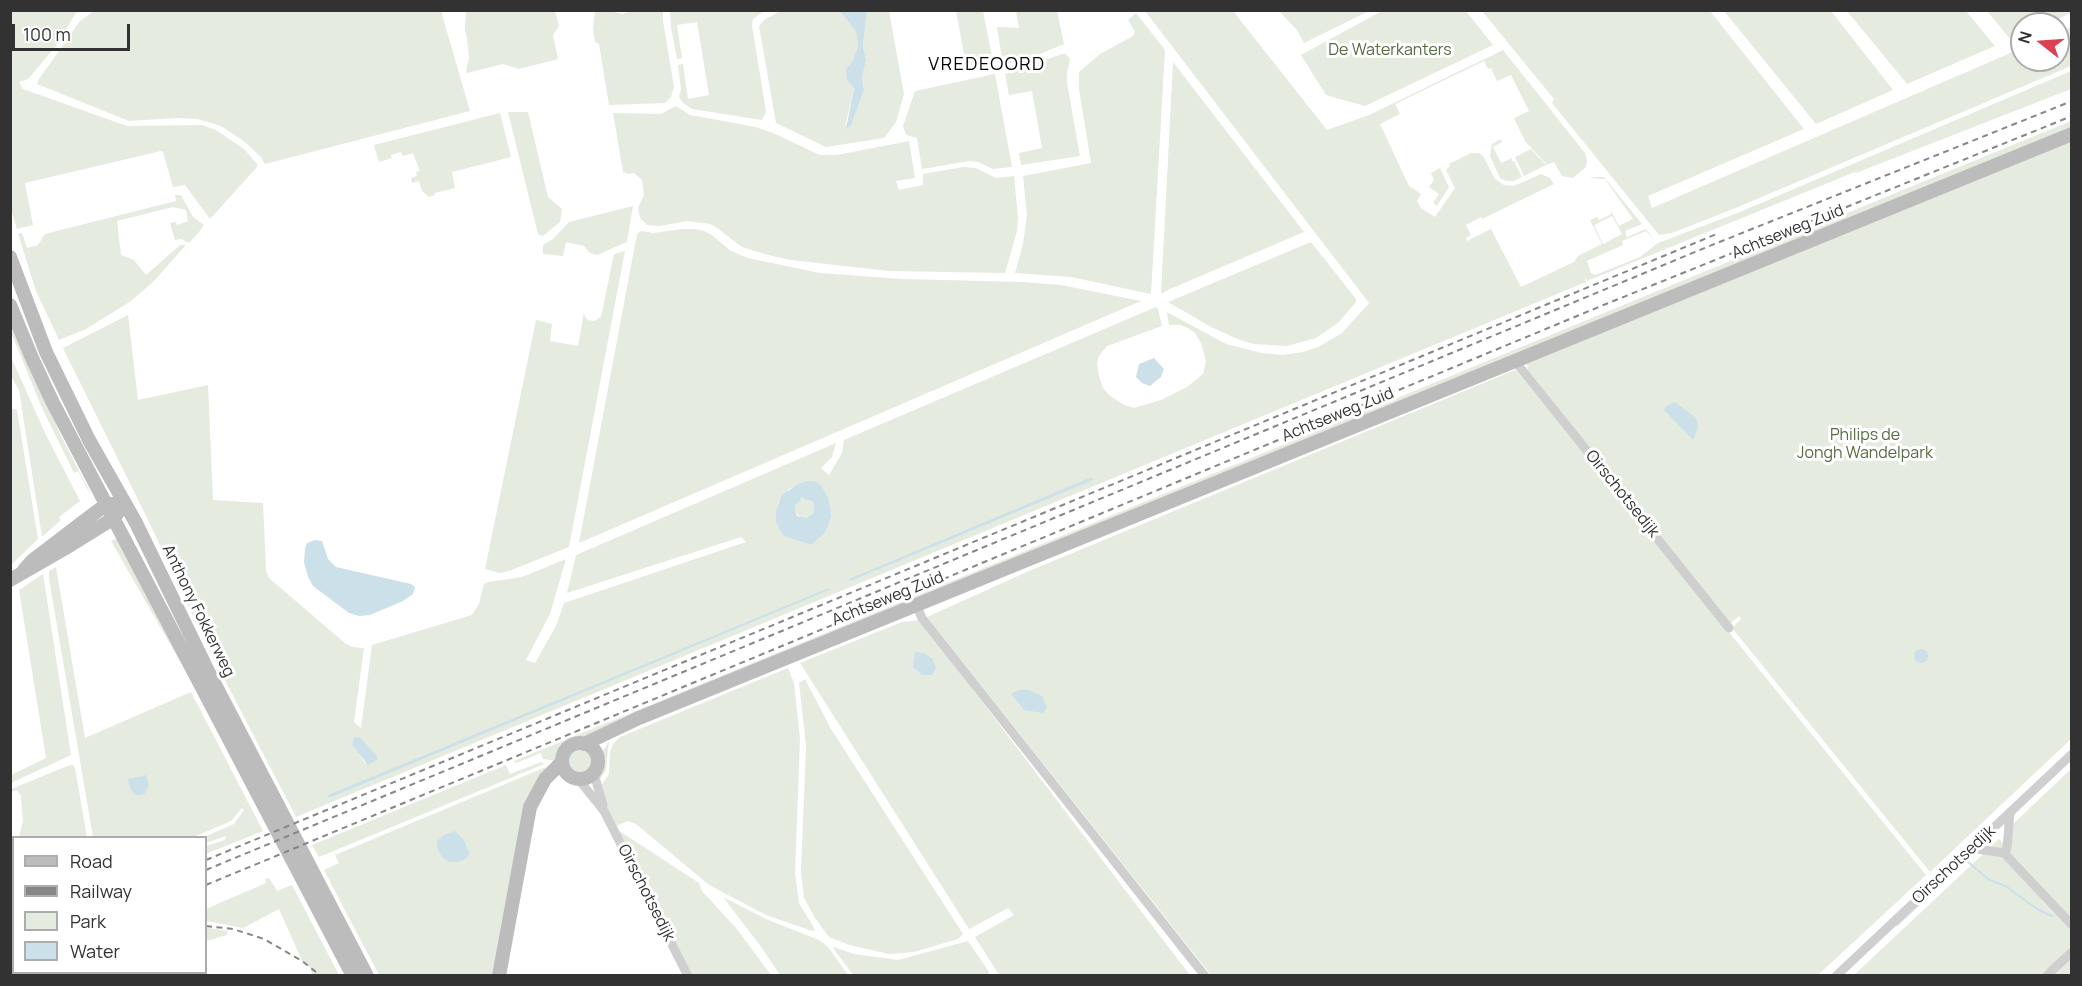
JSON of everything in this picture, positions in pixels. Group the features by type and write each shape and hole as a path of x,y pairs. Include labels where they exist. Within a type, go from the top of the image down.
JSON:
{"street":[{"name":"Achtseweg Zuid","path":"584,744 617,728 916,605 2072,134"},
{"name":"Anthony Fokkerweg","path":"10,256 46,352 89,440 136,523 209,673 367,975"},
{"name":"Anthony Fokkerweg","path":"10,305 45,387 353,975"},
{"name":"Oirschotsedijk","path":"1515,361 1729,628"},
{"path":"10,579 107,504 124,503"},
{"path":"24,570 42,563 114,518 124,503"},
{"path":"916,605 922,618 1205,975"},
{"path":"534,797 557,780 587,778 594,774 602,747 617,728"},
{"path":"499,975 526,823 534,797 545,779 562,762 569,748 578,743 584,744 593,748 598,757"},
{"name":"Oirschotsedijk","path":"1836,975 2072,754"},
{"path":"562,762 566,773 575,778"},
{"name":"Oirschotsedijk","path":"594,774 604,811 688,975"},
{"name":"Oirschotsedijk","path":"575,778 604,811"},
{"path":"2004,854 2007,848 2010,812"},
{"path":"1971,848 2004,854 2072,925"},
{"path":"2046,975 2072,952"}],"green space":[{"path":"95,10 441,11 470,111 265,164 245,142 221,126 197,119 129,121 37,84 80,21"},
{"path":"2071,10 2071,13 2010,12 2010,39 1987,11"},
{"path":"10,11 81,11 76,13 56,46 28,79 19,82 23,89 127,126 202,125 216,130 244,149 257,167 210,219 185,185 173,187 161,151 25,183 33,225 17,229 10,205"},
{"path":"466,11 555,11 559,26 553,35 558,59 519,69 503,64 467,73 469,58 465,31"},
{"path":"595,11 622,14 627,11 663,11 674,87 671,97 665,103 609,105 599,44 595,42 593,28"},
{"path":"670,11 764,11 753,19 752,25 766,112 762,120 692,109 683,103 679,97 681,89 678,65 683,64 688,99 709,95 697,22 677,25 682,58 677,59"},
{"path":"780,11 840,11 856,32 858,46 853,60 846,69 854,88 845,127 864,90 862,78 866,60 863,46 867,11 889,11 904,94 896,122 884,138 826,147 776,123 759,26 764,20"},
{"path":"956,11 983,11 994,66 967,70"},
{"path":"1016,11 1057,11 1064,44 1035,56 1003,65 997,27 1019,28"},
{"path":"1145,11 1233,11 1327,130 1369,115 1503,50 1585,153 1586,167 1573,178 1562,176 1554,162 1547,165 1525,141 1514,118 1529,111 1511,75 1497,81 1491,68 1488,69 1484,61 1395,104 1400,114 1380,124 1409,186 1421,194 1417,201 1421,208 1435,217 1455,188 1446,170 1449,164 1471,153 1479,153 1483,156 1495,179 1504,185 1514,186 1541,174 1550,178 1554,184 1466,225 1471,235 1466,238 1467,241 1491,229 1521,287 1574,262 1578,256 1602,244 1590,220 1597,217 1599,220 1611,214 1611,211 1619,226 1633,219 1605,179 1590,178 1604,177 1642,224 1625,231 1627,237 1646,229 1655,241 1646,231 1622,241 1623,245 1587,261 1591,273 1595,275 1640,257 1658,243 1740,212 2071,71 2071,89 1855,172 1587,281 1585,277 1586,282 296,817 202,636 149,522 63,348 128,315 138,400 208,385 213,500 263,503 266,571 269,578 346,644 364,648 354,722 361,728 372,645 472,615 479,604 484,584 522,577 566,559 550,614 526,660 535,663 556,626 564,603 746,542 741,537 567,593 576,555 836,443 832,457 821,468 829,475 842,453 844,440 1156,307 1162,326 1107,346 1099,356 1097,363 1103,388 1124,405 1134,408 1161,400 1187,387 1203,374 1206,361 1201,343 1195,333 1188,328 1169,325 1167,312 1226,344 1262,353 1283,355 1303,352 1318,347 1342,333 1369,303","holes":["1612,216 1622,234 1603,244 1594,225","808,481 821,485 828,497 824,534 811,545 784,536 778,503 789,489","360,737 376,756 365,763 352,744"]},
{"path":"1279,11 1369,11 1304,43 1297,30"},
{"name":"De Waterkanters","path":"1382,11 1466,11 1493,45 1365,106 1326,95 1301,55"},
{"path":"1482,11 1710,11 1804,129 1648,196 1652,208 2010,53 2010,72 2057,72 1738,207 1672,233 1659,235 1552,103 1554,99"},
{"path":"1724,11 1831,11 1893,90 1816,124"},
{"path":"1847,11 1966,11 1995,46 1907,84"},
{"path":"1136,13 1165,50 1151,294 1071,277 1015,273 1023,244 1027,215 1023,176 1091,163 1079,89 1079,72 1100,54 1133,36 1135,32 1128,20"},
{"path":"2071,27 2071,66 2070,66"},
{"path":"1066,54 1070,59 1067,83 1080,156 1021,165 1019,153 1042,148 1032,91 1009,95 1005,74"},
{"path":"1173,62 1304,232 1161,294"},
{"path":"995,74 1012,167 993,169 970,161 922,169 917,138 906,135 903,126 915,91"},
{"path":"676,106 690,115 756,127 820,155 837,155 909,141 915,178 896,181 899,190 923,185 923,174 963,167 976,168 996,178 1014,176 1017,231 1005,273 889,271 791,260 742,247 710,224 687,221 660,226 647,225 640,218 638,208 644,195 642,180 634,173 623,172 613,113 661,114"},
{"path":"508,112 528,112 548,197 562,209 560,222 543,236 538,234"},
{"path":"500,113 511,157 452,172 455,188 435,193 429,197 422,191 419,181 412,183 411,178 417,176 416,172 420,171 413,153 403,156 401,152 379,162 374,145"},
{"path":"2071,121 2071,129 583,740 573,742 563,749 555,761 543,759 541,753 516,763 514,761"},
{"path":"1501,139 1502,142 1493,147 1501,163 1512,158 1514,161 1522,177 1514,181 1500,178 1490,156 1492,144"},
{"name":"Philips de Jongh Wandelpark","path":"2071,139 2071,739 1930,872 1732,628 1741,619 1739,616 1729,625 1526,367 1529,367 1526,364"},
{"path":"1531,149 1546,165 1524,176 1515,157"},
{"path":"1440,168 1449,187 1437,206 1433,203 1439,194 1429,187 1434,180 1431,173"},
{"path":"175,195 181,195 193,217 204,225 199,232 189,243 181,239 175,240 170,223 176,222 177,225 188,221 186,210 173,207 117,221 121,255 134,260 146,275 180,245 186,245 154,281 131,301 86,329 59,340 36,291 18,234 22,233 27,248 38,245 45,234 176,201"},
{"path":"633,206 627,242 597,255 590,253 584,246 566,242 563,256 543,254 543,245 553,239 569,222"},
{"path":"682,229 704,231 731,251 748,258 820,273 902,279 1061,285 1141,301 579,543 637,234 641,231 653,233"},
{"path":"1311,242 1356,299 1339,322 1316,338 1287,346 1254,344 1211,327 1168,302"},
{"path":"625,251 569,547 509,571 500,573 485,569 536,320 552,324 550,341 578,346 584,312 588,320 594,321 601,317 614,254"},
{"path":"10,317 61,436 91,494 78,471 74,473 42,408 11,332"},
{"path":"10,355 46,435 80,501 59,517 61,520 42,537 19,390 11,376"},
{"path":"1515,370 1926,875 1818,975 1211,975 927,617 1029,571"},
{"path":"15,409 38,539 11,565 10,410"},
{"path":"805,498 812,501 815,508 812,515 805,518 798,515 795,508 798,501"},
{"path":"118,537 197,691 111,541"},
{"path":"56,567 85,738 191,692 263,831 207,854 207,846 225,840 226,836 207,843 206,836 234,824 244,810 242,808 231,821 196,836 93,836 49,571"},
{"path":"43,574 71,755 11,783 11,775 46,758 19,590"},
{"path":"920,620 1190,975 999,975 975,937 1014,915 1008,908 969,929 800,663 902,622"},
{"path":"788,668 794,683 800,739 795,873 799,903 815,930 812,931 766,915 709,885 636,824 628,821 616,826 607,809 600,787 609,774 610,752 613,744 620,737"},
{"path":"805,679 831,729 963,934 958,939 914,952 889,954 850,945 829,937 815,918 804,898 801,872 806,746 799,683"},
{"path":"609,741 606,770 599,781 602,752"},
{"path":"580,749 589,753 593,762 589,771 580,775 571,771 567,762 571,753"},
{"path":"541,762 544,764 319,857 312,845 506,765 510,774"},
{"path":"73,765 87,836 19,836 23,821 21,796 17,790 11,792 11,789"},
{"path":"546,767 495,975 379,975 324,870 339,863 335,855","holes":["464,840 470,854 437,841"]},
{"path":"2071,769 2071,975 2052,975 2046,969 2039,976 1853,976 1999,839 2011,851 2013,824"},
{"path":"618,830 699,883 702,891 736,928 771,975 692,975"},
{"path":"12,851 11,924 10,854"},
{"path":"269,878 277,891 292,885 339,975 312,975 311,968 302,961 279,909 243,928 207,921 207,909 266,883 265,879"},
{"path":"723,897 766,919 819,940 828,947 848,975 780,975"},
{"path":"207,928 228,931 227,935 207,941"},
{"path":"968,941 989,972 988,975 853,975 833,948 854,954 898,960"}],"water":[{"path":"840,11 867,11 863,46 866,60 862,78 864,90 851,125 846,129 854,88 847,80 846,69 853,60 858,46 856,32"},
{"path":"1154,358 1164,369 1161,377 1150,386 1142,383 1136,377 1139,364"},
{"path":"1675,402 1696,418 1698,427 1693,440 1664,410 1666,406"},
{"path":"1092,477 1093,480 850,581 849,579"},
{"path":"814,481 821,485 828,497 831,516 828,526 824,534 811,545 784,536 776,522 776,511 782,495 798,484","holes":["802,498 812,501 813,514 806,518 797,516 796,504"]},
{"path":"315,540 322,541 328,559 336,567 411,584 415,587 413,594 403,601 370,615 359,616 349,613 313,586 308,577 304,562 305,548 307,543"},
{"path":"829,588 829,590 329,798 328,795"},
{"path":"1918,649 1924,649 1928,656 1924,663 1918,663 1914,659 1914,653"},
{"path":"915,652 924,653 932,658 936,668 932,675 922,675 913,667"},
{"path":"1019,690 1029,690 1042,696 1047,708 1043,713 1024,710 1011,694"},
{"path":"360,737 377,756 377,760 368,765 352,745 354,738"},
{"path":"146,775 149,786 145,793 135,795 128,779"},
{"path":"455,831 464,840 470,854 458,862 449,862 442,857 437,848 437,841 444,835"}],"waterway":[{"path":"1897,925 1973,854"},
{"path":"1967,861 1988,879 2007,887 2037,909 2052,916"}],"railway":[{"path":"207,870 1707,247 2072,101"},
{"path":"207,885 1606,304 2072,116"},
{"path":"207,860 1719,233"},
{"path":"207,926 233,929 264,939 302,961 321,976"},
{"path":"41,976 45,974"}],"district":[{"name":"VREDEOORD","path":"987,65"}]}
